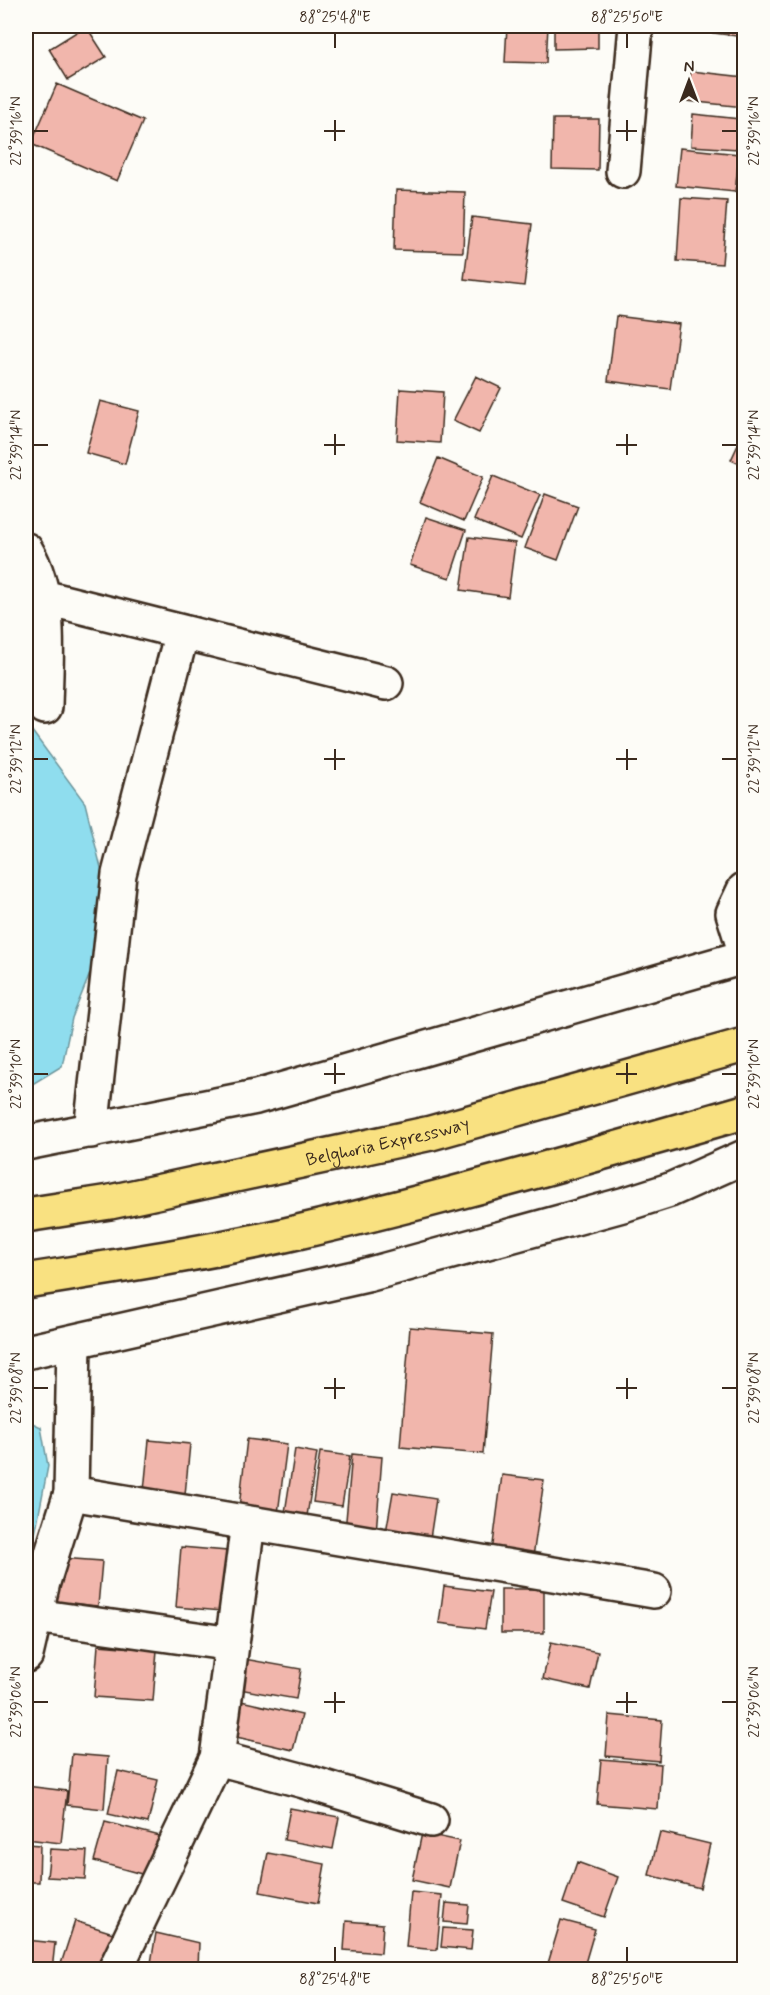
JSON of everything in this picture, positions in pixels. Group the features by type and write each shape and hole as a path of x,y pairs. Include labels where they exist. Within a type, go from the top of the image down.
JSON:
{"highway":[{"name":"Belghoria Expressway","path":"26,1215 110,1202 431,1133 744,1046"},
{"path":"26,1281 126,1265 283,1235 434,1199 744,1112"}],"street":[{"path":"623,171 636,26"},
{"path":"26,550 33,563 43,597 46,645 45,707"},
{"path":"43,597 386,682"},
{"path":"91,1131 119,874 182,632"},
{"path":"744,890 733,913 744,948"},
{"path":"26,1143 256,1097 744,957"},
{"path":"26,1352 367,1275 626,1204 670,1190 744,1157"},
{"path":"26,1655 70,1493 74,1342"},
{"path":"70,1493 654,1591"},
{"path":"115,1970 217,1758 248,1523"},
{"path":"35,1616 232,1644"},
{"path":"217,1758 304,1781 431,1820"}],"water":[{"path":"26,723 85,803 105,884 98,954 72,1018 62,1066 26,1088"},
{"path":"26,1420 41,1427 48,1466 26,1582"}],"building":[{"path":"86,26 106,57 68,80 49,49"},
{"path":"507,26 548,26 546,63 505,62"},
{"path":"554,26 598,26 598,48 554,49"},
{"path":"700,26 744,26 744,37 699,31"},
{"path":"691,71 744,77 744,107 687,101"},
{"path":"26,76 31,77 26,109"},
{"path":"57,84 143,121 117,181 31,144"},
{"path":"693,114 740,119 738,149 691,146"},
{"path":"553,119 599,119 598,170 552,169"},
{"path":"680,148 739,154 735,192 676,186"},
{"path":"396,190 465,192 463,252 394,250"},
{"path":"681,198 727,201 722,264 677,261"},
{"path":"472,217 532,224 524,286 464,279"},
{"path":"616,316 679,324 670,389 608,381"},
{"path":"476,376 501,388 479,433 453,421"},
{"path":"400,389 443,392 440,443 397,440"},
{"path":"100,401 139,411 125,464 86,453"},
{"path":"744,432 744,466 731,460"},
{"path":"438,458 483,477 464,521 420,502"},
{"path":"493,476 540,495 521,539 474,520"},
{"path":"545,494 578,506 558,560 525,548"},
{"path":"426,517 466,530 450,578 410,565"},
{"path":"469,537 515,543 508,597 461,590"},
{"path":"410,1327 493,1334 483,1454 400,1447"},
{"path":"247,1439 287,1444 277,1521 238,1516"},
{"path":"149,1440 190,1444 184,1505 143,1501"},
{"path":"295,1449 317,1453 306,1522 284,1519"},
{"path":"320,1452 350,1456 342,1506 313,1502"},
{"path":"352,1454 382,1457 376,1533 345,1531"},
{"path":"502,1475 544,1480 533,1557 492,1552"},
{"path":"393,1492 436,1499 429,1545 385,1538"},
{"path":"181,1547 227,1551 222,1611 176,1607"},
{"path":"60,1558 102,1561 98,1606 56,1602"},
{"path":"444,1586 491,1592 485,1629 439,1623"},
{"path":"501,1589 544,1589 544,1633 501,1633"},
{"path":"551,1642 598,1652 590,1689 543,1679"},
{"path":"98,1645 157,1650 153,1701 94,1697"},
{"path":"244,1659 301,1669 296,1699 239,1689"},
{"path":"241,1701 302,1715 293,1750 232,1736"},
{"path":"609,1715 662,1720 659,1761 606,1756"},
{"path":"72,1754 108,1757 104,1809 67,1805"},
{"path":"601,1759 661,1764 658,1809 597,1804"},
{"path":"118,1771 158,1780 148,1823 108,1814"},
{"path":"26,1786 67,1791 61,1843 26,1839"},
{"path":"290,1808 339,1817 333,1849 284,1840"},
{"path":"105,1822 160,1836 149,1876 94,1861"},
{"path":"660,1832 710,1844 700,1888 649,1875"},
{"path":"422,1833 460,1841 450,1888 412,1880"},
{"path":"26,1844 40,1845 39,1882 26,1882"},
{"path":"50,1849 87,1851 85,1879 47,1877"},
{"path":"268,1853 325,1864 318,1903 260,1892"},
{"path":"577,1862 618,1877 604,1917 563,1903"},
{"path":"411,1892 442,1895 437,1950 406,1947"},
{"path":"446,1903 469,1905 467,1924 444,1922"},
{"path":"561,1920 595,1929 583,1970 546,1970"},
{"path":"75,1921 113,1933 100,1970 59,1970"},
{"path":"346,1921 383,1924 381,1953 344,1950"},
{"path":"443,1928 473,1930 471,1950 441,1947"},
{"path":"156,1933 199,1943 198,1967 151,1963"},
{"path":"26,1940 55,1943 52,1970 26,1970"}]}
